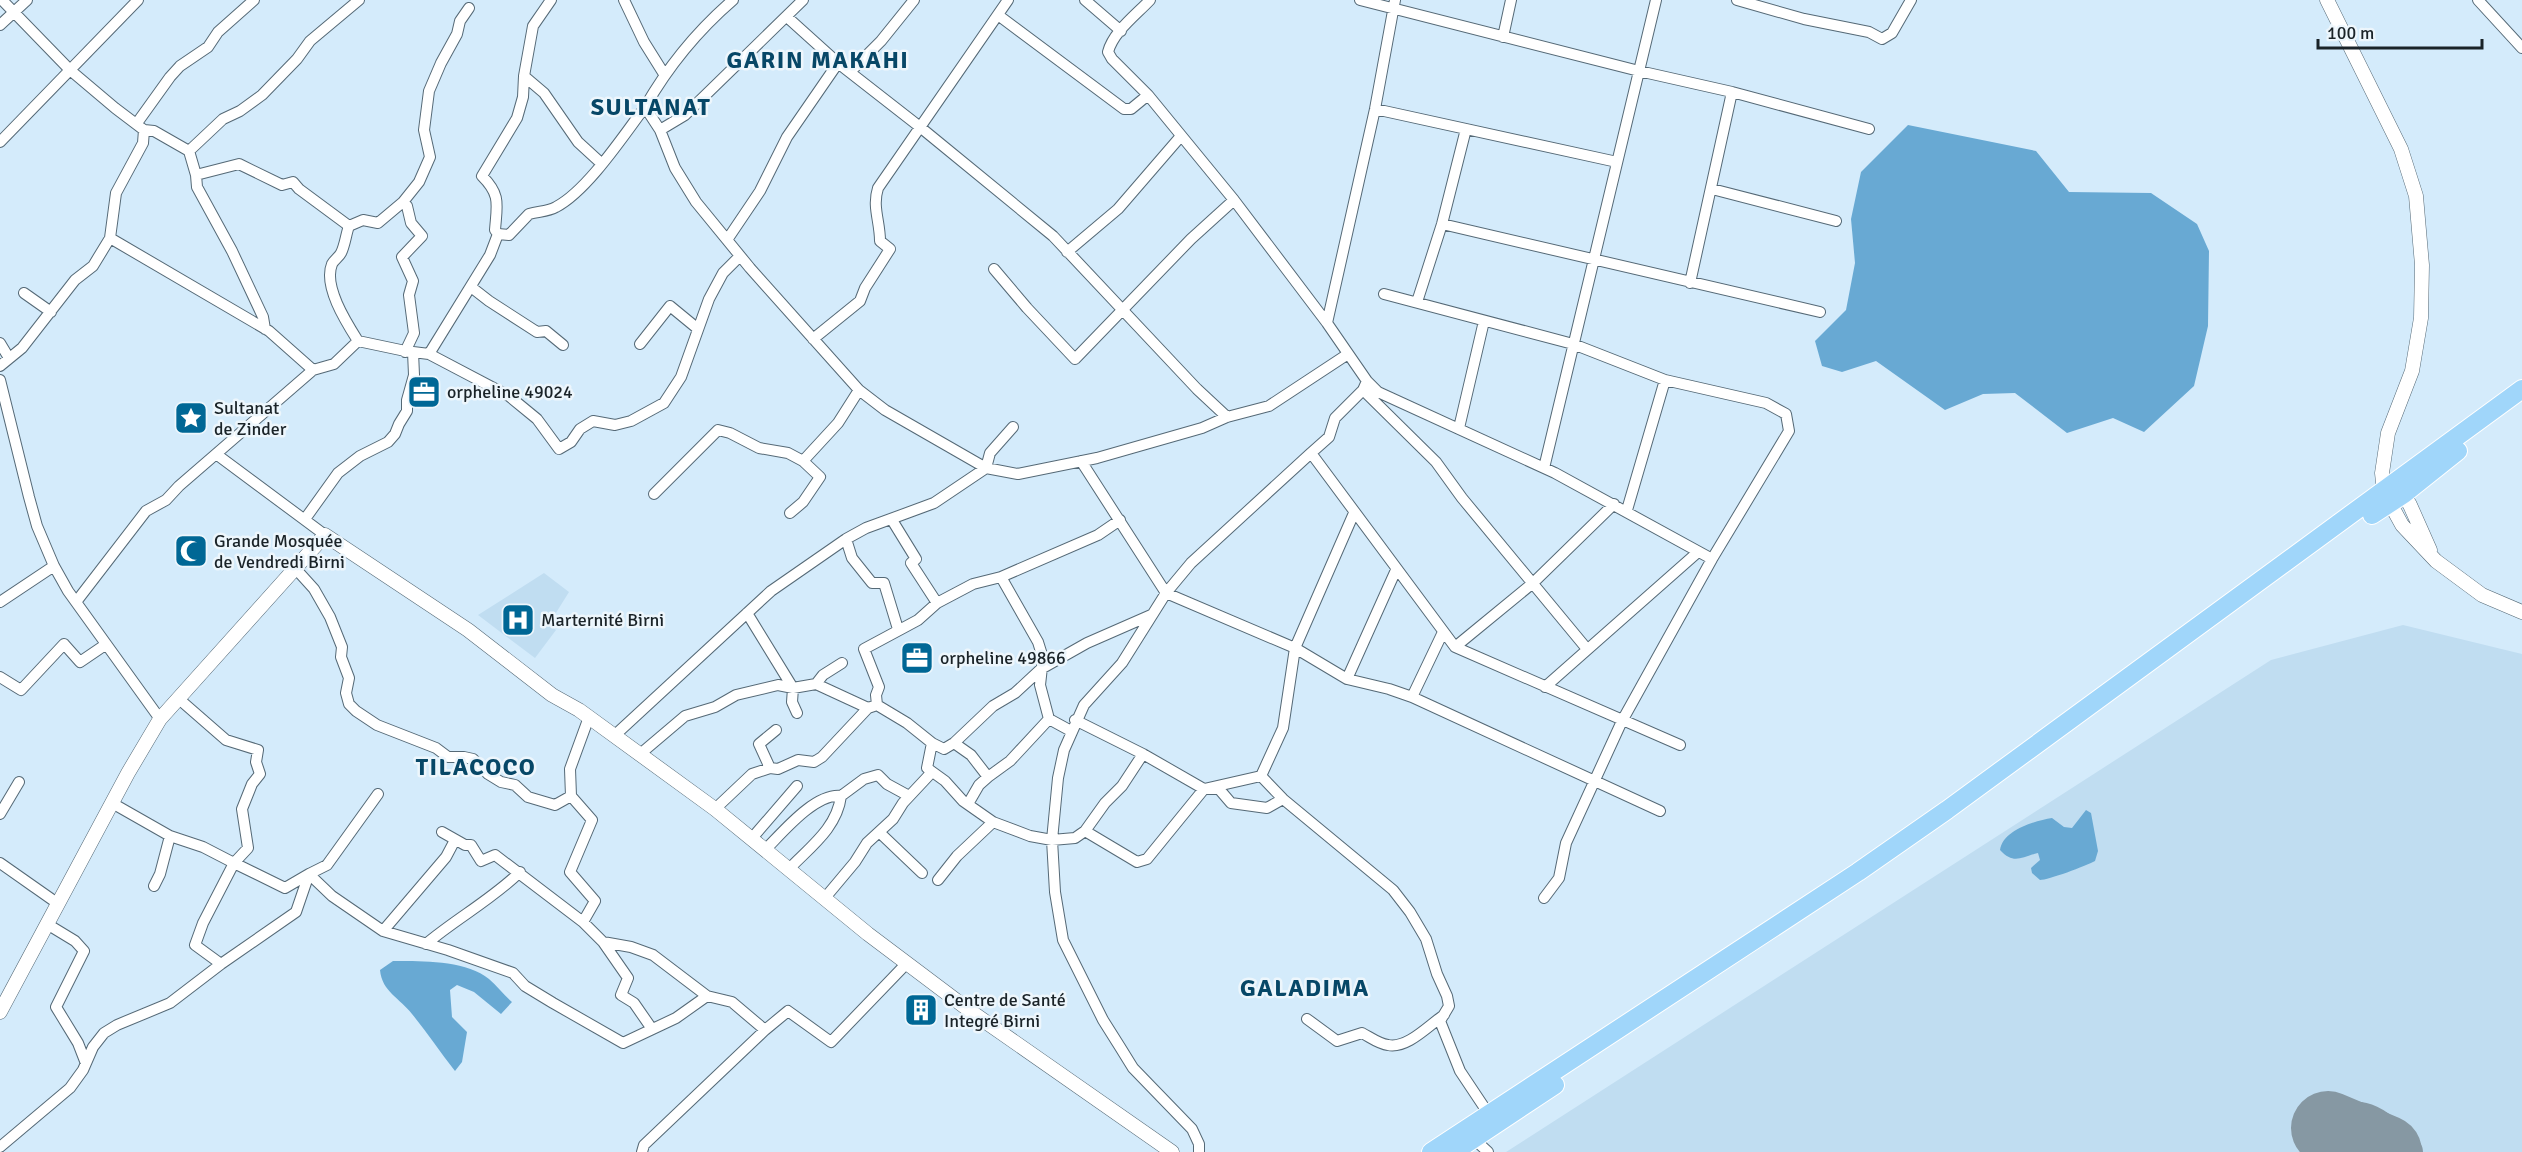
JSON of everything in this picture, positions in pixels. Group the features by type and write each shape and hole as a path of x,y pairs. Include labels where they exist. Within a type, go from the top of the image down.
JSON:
{"highway":[{"path":"1445,1150 1950,823 2321,549 2522,389"},
{"path":"2393,493 2522,403"},
{"path":"1445,1150 1474,1139 1492,1119"}],"street":[{"path":"2,0 70,70 115,108 140,126 154,131 189,151 197,187 232,251 263,317 265,328"},
{"path":"0,25 27,0"},
{"path":"0,142 138,0"},
{"path":"0,343 4,362 22,348 75,280 93,266 110,238 113,202 142,143 140,126 170,77 180,66 208,46 218,32 254,0"},
{"path":"189,151 223,119 240,111 262,95 297,59 310,41 358,0"},
{"path":"498,234 495,230 497,208 495,189 482,176 517,118 523,97 524,76 533,26 551,0"},
{"path":"624,0 644,42 663,74"},
{"path":"498,234 509,235 529,214 558,206 602,164 645,107 663,74 713,17 733,0"},
{"path":"660,129 685,115 803,0"},
{"path":"850,72 881,41 914,0"},
{"path":"813,339 860,301 865,288 890,249 880,241 880,224 875,212 878,188 1008,0"},
{"path":"1085,0 1121,31"},
{"path":"1150,0 1110,45 1108,52 1112,59 1148,95 1234,200 1328,323 1365,386 1436,462 1462,498 1587,649"},
{"path":"1360,0 1394,4 1503,37 1732,92 1869,129"},
{"path":"1503,37 1511,0"},
{"path":"1544,468 1656,0"},
{"path":"1743,1 1804,18 1869,32 1882,39 1892,33 1911,0"},
{"path":"2327,0 2401,149 2416,196 2422,265 2421,318 2412,371 2388,433 2385,461 2402,525 2436,561 2482,595 2522,612"},
{"path":"2478,0 2522,48"},
{"path":"1328,323 1375,109 1394,4"},
{"path":"349,226 363,220 378,223 403,202 419,182 430,157 424,130 429,92 441,63 457,34 460,21 469,8"},
{"path":"998,15 1124,109 1131,109 1148,95"},
{"path":"788,17 838,63 1053,236 1197,389 1227,417"},
{"path":"727,240 760,191 787,137 838,63"},
{"path":"524,76 544,93 578,142 602,164"},
{"path":"1690,283 1732,92"},
{"path":"645,107 660,129 675,168 696,202 740,256 859,390 885,410 986,468 1018,474 1081,461 1191,431 1227,417 1269,406 1348,354"},
{"path":"1375,109 1617,162"},
{"path":"1417,302 1442,224 1466,129"},
{"path":"1067,252 1106,221 1181,136"},
{"path":"196,175 239,164 282,185 293,182 349,226"},
{"path":"1712,189 1836,220"},
{"path":"994,269 1075,359 1191,239 1234,200"},
{"path":"305,519 339,472 360,456 388,442 407,411 406,400 414,375 409,352 414,333 409,295 413,281 402,257 422,236 411,223 407,206 403,202"},
{"path":"1442,224 1820,312"},
{"path":"349,226 341,253 332,264 330,283 337,298 339,311 358,341 429,354 509,396 537,419 559,449 571,442 580,429 593,422 615,425 631,421 664,403 681,377 709,299 723,273 740,256"},
{"path":"429,354 490,255 498,234"},
{"path":"110,238 265,328 313,370"},
{"path":"471,287 537,332 546,331 563,345"},
{"path":"24,293 51,312"},
{"path":"1384,294 1573,344 1665,381 1766,404 1786,414 1789,430 1712,559 1622,721 1566,843 1559,878 1544,898"},
{"path":"640,344 670,306 698,329"},
{"path":"1459,428 1484,321"},
{"path":"76,602 146,511 166,500 179,486 313,370 334,364 358,341"},
{"path":"0,380 5,415 37,526 54,566 105,645 160,719"},
{"path":"1627,510 1665,381"},
{"path":"1365,386 1544,468 1627,510 1712,559"},
{"path":"1199,1152 1199,1144 1192,1129 1133,1068 1119,1047 1063,940 1055,892 1052,840 1058,778 1073,725 1094,692 1122,663 1166,593 1191,563 1329,436 1335,418 1365,386"},
{"path":"803,461 838,423 859,390"},
{"path":"614,736 771,591 846,539 866,528 892,520 934,502 986,468 990,453 1013,427"},
{"path":"654,494 718,430 730,433 759,448 788,453 803,461 820,477 803,502 790,513"},
{"path":"1311,453 1455,647 1680,746"},
{"path":"216,454 325,535 468,630 552,695 589,717 753,837 824,899 973,1013 1172,1152"},
{"path":"1081,461 1166,593 1295,648 1347,679 1412,697 1660,811"},
{"path":"1455,647 1533,583 1614,504"},
{"path":"1262,776 1283,728 1295,648 1354,513"},
{"path":"892,520 916,559 911,563 937,603"},
{"path":"715,809 753,774 770,768 778,769 798,760 814,762 833,747 872,706 879,687 864,649 918,620 937,603 974,584 1001,577 1098,535 1120,520"},
{"path":"0,1012 57,903 160,719 325,535"},
{"path":"846,539 852,558 872,582 884,583 898,629"},
{"path":"1545,687 1698,552"},
{"path":"0,602 54,566"},
{"path":"295,568 314,589 330,617 342,647 341,657 349,678 346,693 348,704 356,711 377,725 436,748 448,757 464,756 473,759 488,774 501,782 515,785 528,797 555,805 571,796"},
{"path":"1347,679 1396,570"},
{"path":"1001,577 1038,642 1043,658 1040,685 1049,719"},
{"path":"747,613 793,687 792,702 797,713"},
{"path":"639,755 685,716 716,707 736,695 778,685 793,687 816,684 872,706 907,723 932,743 944,749 954,743 993,706 1015,693 1041,669 1087,643 1151,615"},
{"path":"1412,697 1443,633"},
{"path":"0,677 21,690 64,644 80,663 105,645"},
{"path":"816,684 823,675 842,663"},
{"path":"179,699 226,740 258,750 256,762 260,774 252,784 242,809 248,848 234,863 203,923 195,945 221,964"},
{"path":"583,922 595,901 570,872 592,820 571,796 570,769 589,717"},
{"path":"1049,719 1073,725 1143,754 1204,789 1219,789 1231,803 1267,808 1283,799"},
{"path":"968,804 979,785 1010,761 1049,719"},
{"path":"770,768 759,744 776,730"},
{"path":"932,743 926,764 968,804 993,822 1030,836 1052,840 1075,838 1085,831 1105,802 1122,786 1143,754"},
{"path":"954,743 970,755 988,777"},
{"path":"824,899 855,862 867,843 893,819 909,796 932,772"},
{"path":"766,849 808,807 841,796 864,779 878,775 887,784 909,796"},
{"path":"1262,776 1283,799 1398,896 1410,912 1430,951 1447,996 1449,1006 1440,1022 1460,1071 1492,1119"},
{"path":"1085,831 1137,862 1147,859 1204,789 1262,776"},
{"path":"0,814 19,782"},
{"path":"753,837 797,786"},
{"path":"112,803 170,836 203,847 285,888 327,865 378,794"},
{"path":"789,869 831,827 837,816 841,796"},
{"path":"938,880 957,856 993,822"},
{"path":"442,832 465,845 471,845 481,861 495,855 583,922 603,942 628,978 621,995 634,1004 652,1029"},
{"path":"879,832 922,873"},
{"path":"154,886 160,874 170,836"},
{"path":"382,931 446,856 455,840"},
{"path":"0,863 57,903"},
{"path":"426,944 449,925 493,896 520,872"},
{"path":"309,874 332,896 382,931 513,973 525,986 623,1043 676,1018 707,996"},
{"path":"0,1147 70,1088 93,1047 108,1030 170,1004 221,964 297,912 309,874"},
{"path":"47,924 75,941 84,951 56,1007 78,1043 85,1061"},
{"path":"603,942 631,946 653,955 707,996 732,1002 765,1030"},
{"path":"642,1152 644,1145 788,1011 831,1042 907,963"},
{"path":"1307,1019 1337,1041 1362,1033 1385,1045 1399,1046 1409,1042 1444,1015"},
{"path":"1474,1139 1488,1152"}],"shaded area":[{"name":"Marternité Birni","path":"544,573 569,592 549,624 556,630 535,658 478,615"},
{"path":"2403,625 2522,654 2522,1152 1506,1152 2271,660"}],"water":[{"path":"1908,125 2036,151 2069,192 2151,193 2197,224 2209,251 2208,326 2194,386 2144,432 2113,418 2067,433 2015,393 1983,394 1945,410 1876,361 1842,372 1822,366 1815,341 1846,310 1855,263 1851,219 1861,172"},
{"path":"2086,810 2091,813 2098,851 2095,861 2040,880 2032,873 2031,868 2040,860 2038,853 2014,859 2000,850 2007,837 2020,828 2052,818 2064,827 2072,828"},
{"path":"393,961 443,963 468,968 489,979 512,1002 501,1014 474,992 457,985 450,990 452,1017 467,1032 462,1062 455,1071 412,1014 384,984 380,970"}],"taxiway":[{"path":"2326,1152 2324,1143 2326,1138 2341,1122 2351,1117 2362,1117 2382,1127 2408,1152"}],"runway":[{"path":"2328,1128 2385,1152"}],"place":[{"name":"orpheline 49024","path":"424,392"},
{"name":"Sultanat de Zinder","path":"191,418"},
{"name":"Grande Mosquée de Vendredi Birni","path":"191,551"},
{"name":"Marternité Birni","path":"518,620"},
{"name":"orpheline 49866","path":"917,658"},
{"name":"Centre de Santé Integré Birni","path":"921,1010"}],"district":[{"name":"GARIN MAKAHI","path":"818,60"},
{"name":"SULTANAT","path":"651,107"},
{"name":"TILACOCO","path":"476,767"},
{"name":"GALADIMA","path":"1305,988"}]}
